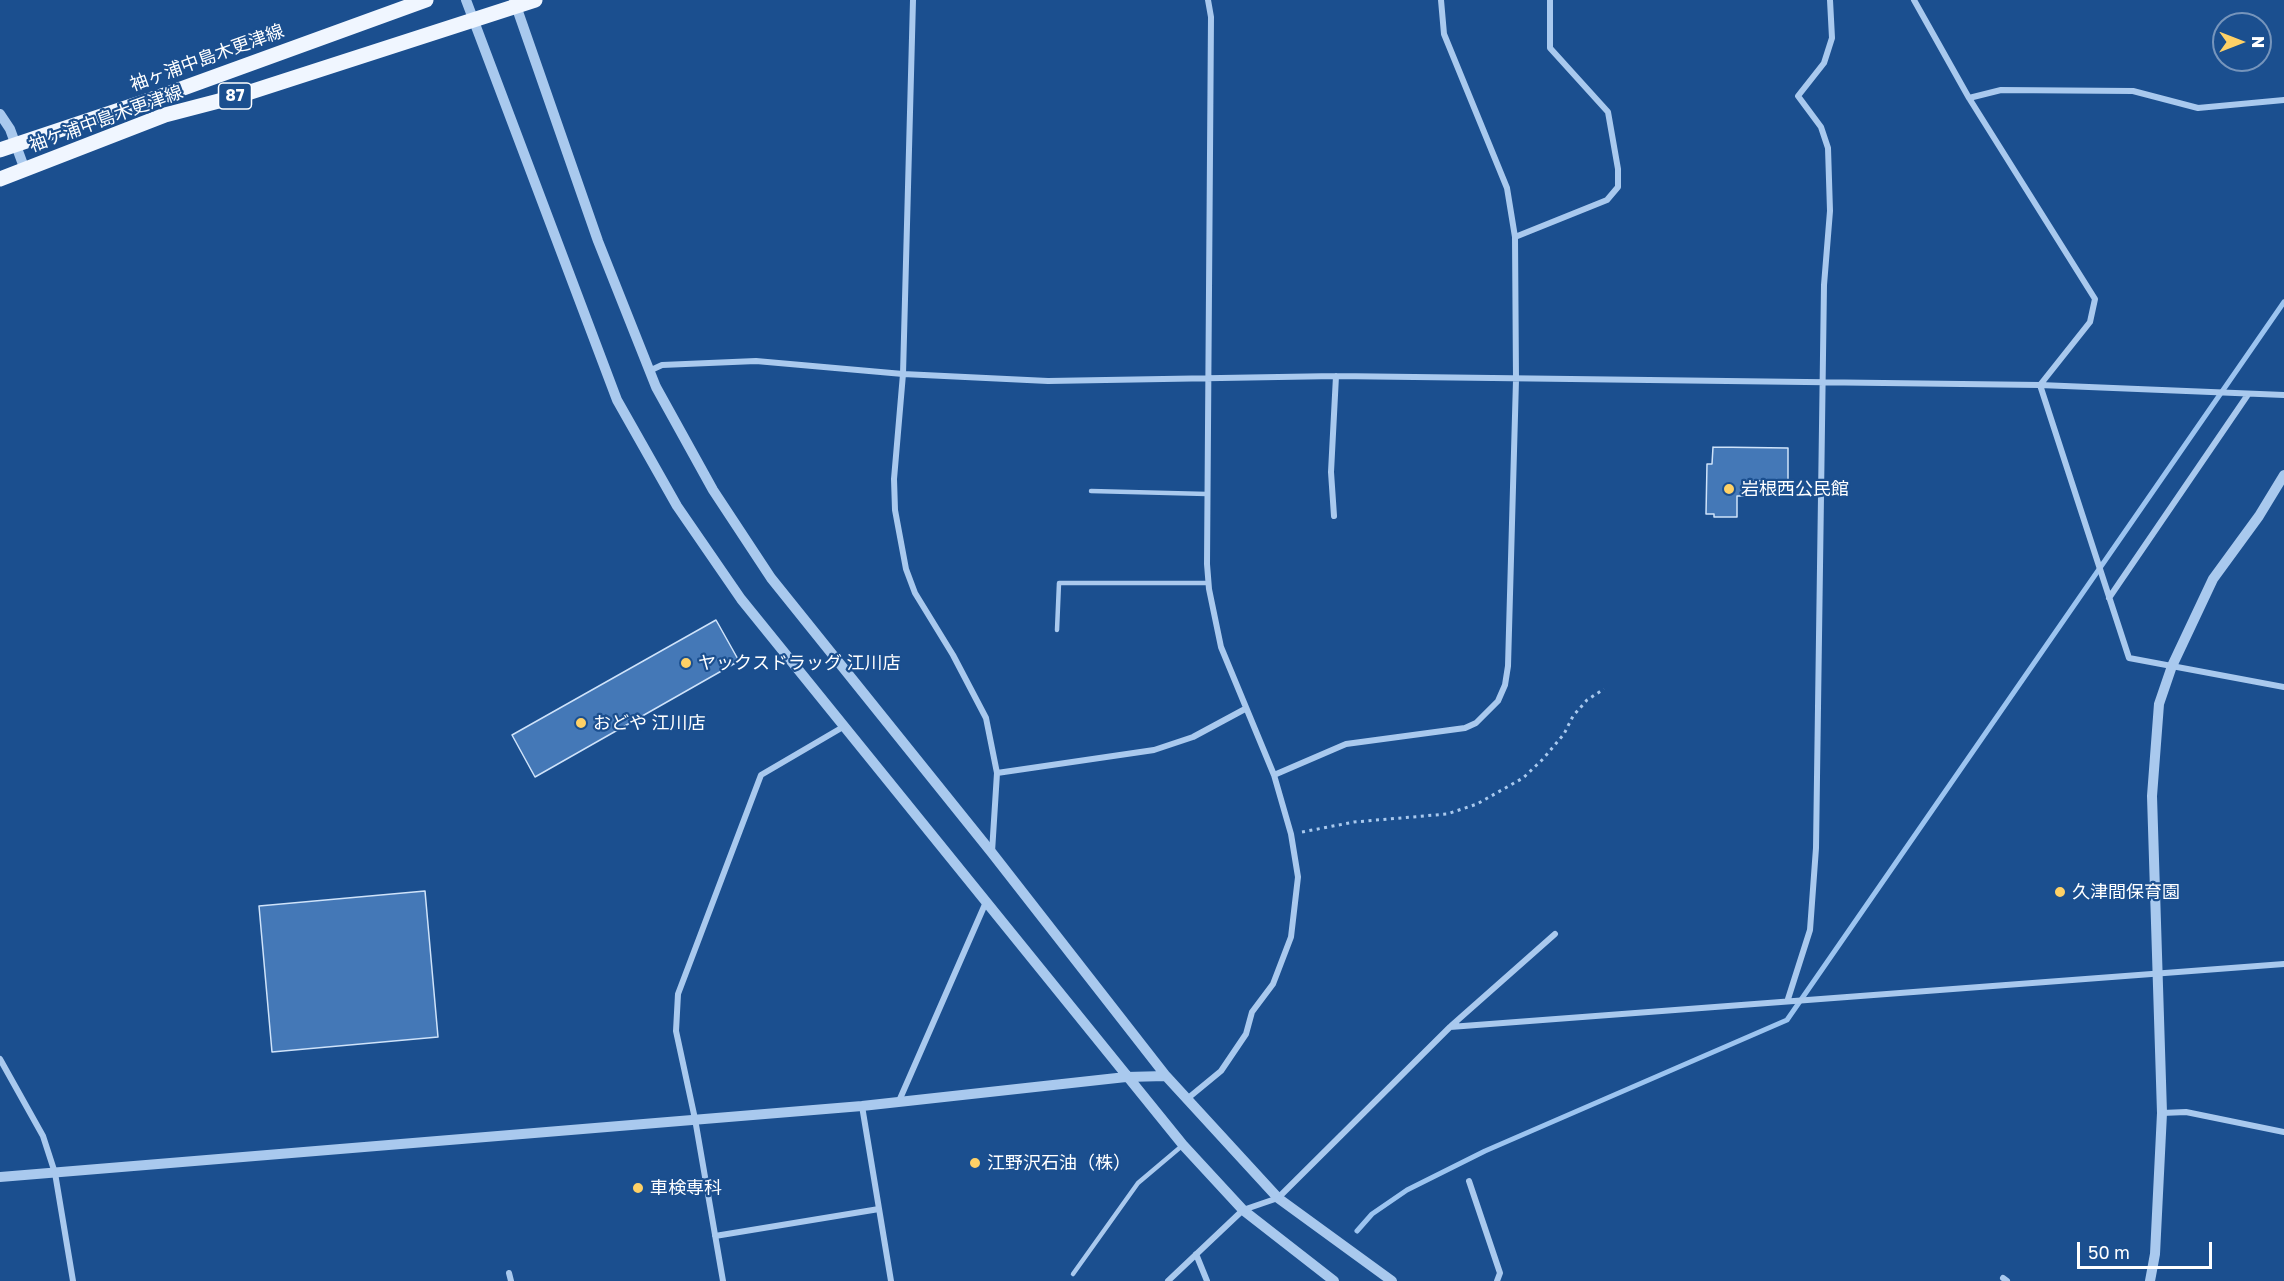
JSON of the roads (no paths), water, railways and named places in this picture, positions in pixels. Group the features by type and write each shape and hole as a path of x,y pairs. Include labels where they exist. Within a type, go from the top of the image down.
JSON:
{"main road":[{"name":"袖ヶ浦中島木更津線","path":"0,150 167,94 426,0"},
{"name":"袖ケ浦中島木更津線","path":"0,179 165,115 238,96 474,20 515,3 535,0"}],"street":[{"path":"466,0 617,400 677,506 741,599 1183,1145 1243,1210 1334,1281"},
{"path":"913,0 903,374 894,479 895,510 906,569 915,593 953,656 986,718 998,773 992,853"},
{"path":"1187,1100 1221,1071 1246,1034 1252,1012 1273,984 1291,936 1298,877 1292,834 1274,775 1221,647 1208,583 1211,16 1208,0"},
{"path":"1274,775 1346,744 1465,728 1476,723 1498,701 1505,686 1508,666 1516,380 1515,237 1507,188 1444,34 1441,0"},
{"path":"1515,237 1607,200 1618,187 1618,169 1608,112 1550,48 1550,0"},
{"path":"1788,999 1810,930 1816,848 1824,285 1830,211 1828,148 1821,127 1798,96 1824,63 1832,38 1830,0"},
{"path":"1914,0 1969,98 2095,299 2090,322 2040,386"},
{"path":"515,3 598,241 656,387 713,490 771,578 1187,1100 1278,1198 1392,1281"},
{"path":"1969,98 2001,90 2133,91 2198,108 2284,100"},
{"path":"0,114 16,145 25,170"},
{"path":"649,371 662,364 756,361 903,374 1048,381 1336,376 2040,386 2247,396 2284,395"},
{"path":"1334,516 1331,472 1336,376"},
{"path":"2040,386 2129,658 2284,687"},
{"path":"2109,598 2247,396"},
{"path":"2150,1281 2155,1254 2162,1113 2152,796 2159,704 2172,666 2213,579 2259,516 2284,475"},
{"path":"998,773 1154,750 1193,737 1245,709"},
{"path":"723,1281 695,1119 676,1031 678,994 761,775 843,727"},
{"path":"898,1102 986,901"},
{"path":"1168,1281 1243,1210 1278,1198 1450,1027 1555,934"},
{"path":"1450,1027 1644,1013 1788,999 2284,964"},
{"path":"0,1059 43,1136 55,1173 73,1281"},
{"path":"0,1177 862,1106 1126,1077 1166,1076"},
{"path":"862,1106 891,1281"},
{"path":"2162,1113 2186,1112 2284,1132"},
{"path":"1468,1181 1500,1274 1497,1281"},
{"path":"715,1236 879,1209"},
{"path":"1196,1254 1207,1281"},
{"path":"509,1273 511,1281"}],"lane":[{"path":"1091,490 1207,494"},
{"path":"1057,630 1059,583 1208,583"},
{"path":"1073,1274 1138,1183 1183,1145"}],"waterway":[{"path":"1357,1231 1372,1214 1407,1190 1485,1151 1787,1020 2284,302"}],"place":[{"name":"岩根西公民館","path":"1729,489"},
{"name":"ヤックスドラッグ 江川店","path":"686,663"},
{"name":"おどや 江川店","path":"581,723"},
{"name":"久津間保育園","path":"2060,892"},
{"name":"江野沢石油（株）","path":"975,1163"},
{"name":"車検専科","path":"638,1188"}]}
